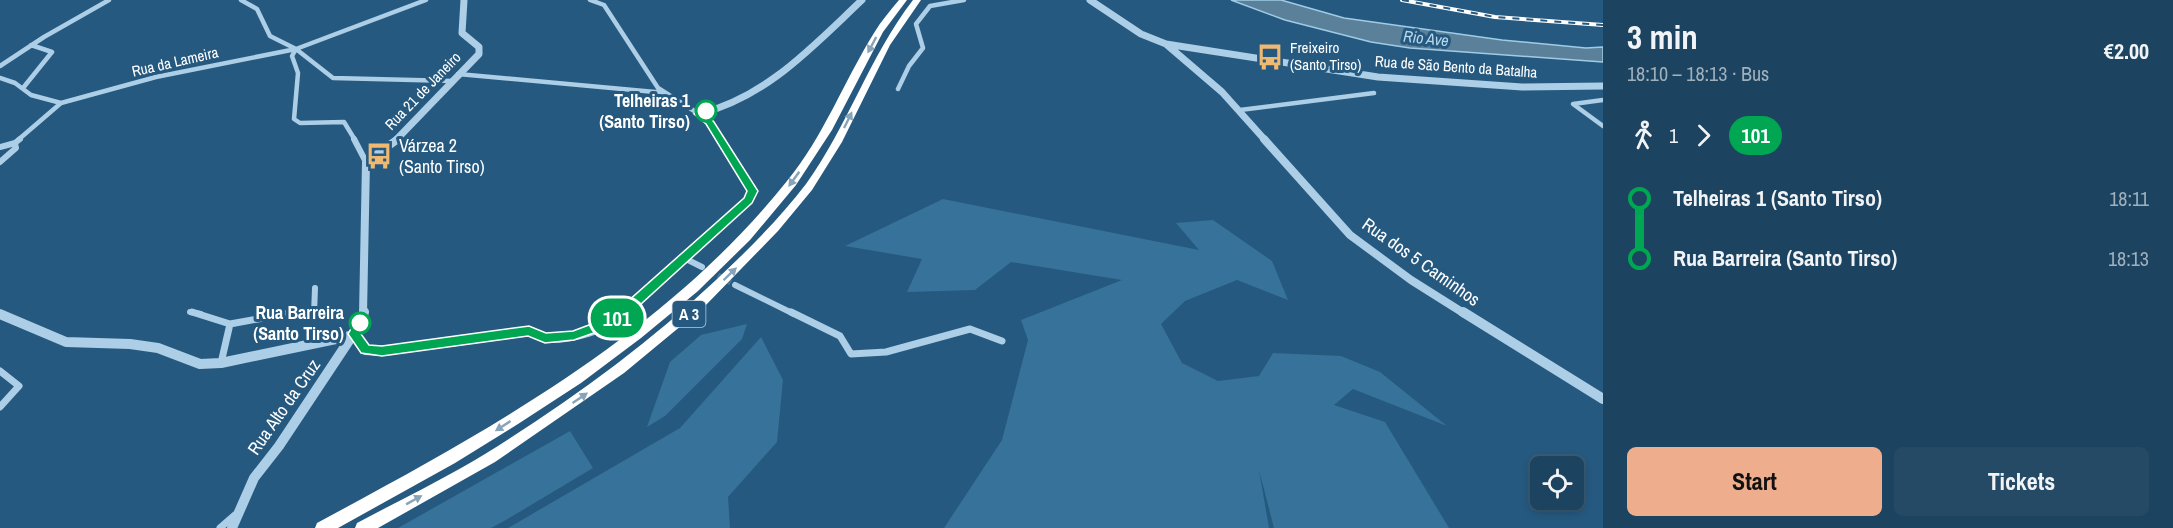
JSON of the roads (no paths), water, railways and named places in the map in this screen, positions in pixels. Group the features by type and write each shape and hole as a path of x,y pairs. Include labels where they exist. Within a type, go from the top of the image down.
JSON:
{"highway":[{"name":"A 3","path":"323,528 477,443 591,368 679,300 748,235 792,183 825,135 877,35 903,0"},
{"name":"A 3","path":"363,528 488,459 606,380 694,310 763,243 809,186 839,139 890,37 917,0"}],"street":[{"path":"0,66 31,45 109,0"},
{"path":"242,0 257,9 270,36 296,49 329,75 341,80 365,77 453,81"},
{"name":"Rua da Lameira","path":"61,103 156,77 296,49 426,0"},
{"name":"Rua 21 de Janeiro","path":"366,162 403,135 478,54 479,47 462,33 464,0"},
{"path":"0,314 66,342 130,344 158,348 200,364 221,363 355,334 365,350 382,351 529,331 545,338 574,335 615,321 748,200 753,191 709,122 658,88 631,49 605,3 590,0"},
{"path":"699,114 723,108 784,73 862,0"},
{"path":"898,89 909,66 923,48 916,24 930,6 964,0"},
{"path":"1090,0 1150,39 1166,44"},
{"name":"Rua de São Bento da Batalha","path":"1166,44 1378,77 1522,87 1603,86"},
{"name":"Rua dos 5 Caminhos","path":"1166,44 1198,69 1240,110 1350,235 1379,258 1603,399"},
{"path":"23,88 52,52 31,45"},
{"path":"296,49 292,56 298,73 294,119 300,123 344,122 362,150 366,162"},
{"path":"1198,69 1195,62 1199,57 1212,51"},
{"path":"458,74 666,93"},
{"path":"0,78 15,82 31,95 61,103"},
{"path":"1240,110 1374,93"},
{"path":"1603,100 1573,105 1603,126"},
{"path":"0,147 15,142 61,103"},
{"path":"1590,118 1603,117"},
{"path":"0,162 16,148 15,142"},
{"name":"Rua Alto da Cruz","path":"232,528 254,478 279,446 355,334 364,311 366,162"},
{"path":"684,258 702,267"},
{"path":"735,285 840,336 851,354 886,352 970,329 1002,341"},
{"path":"314,318 315,288"},
{"path":"190,312 200,313 230,324 314,309"},
{"path":"221,363 230,324"},
{"path":"0,371 19,386 0,407"},
{"path":"220,528 239,512"}],"water":[{"name":"Rio Ave","path":"1231,0 1281,0 1344,18 1502,40 1586,48 1603,47 1603,62 1410,48 1371,42 1285,20"}],"tunnel":[{"path":"710,271 735,285"}],"railway":[{"path":"1402,0 1495,17 1603,25"}],"place":[{"name":"Freixeiro (Santo Tirso)","path":"1270,57"},
{"name":"Telheiras 1 (Santo Tirso)","path":"706,111"},
{"name":"Várzea 2 (Santo Tirso)","path":"379,156"},
{"name":"Rua Barreira (Santo Tirso)","path":"360,323"}]}
